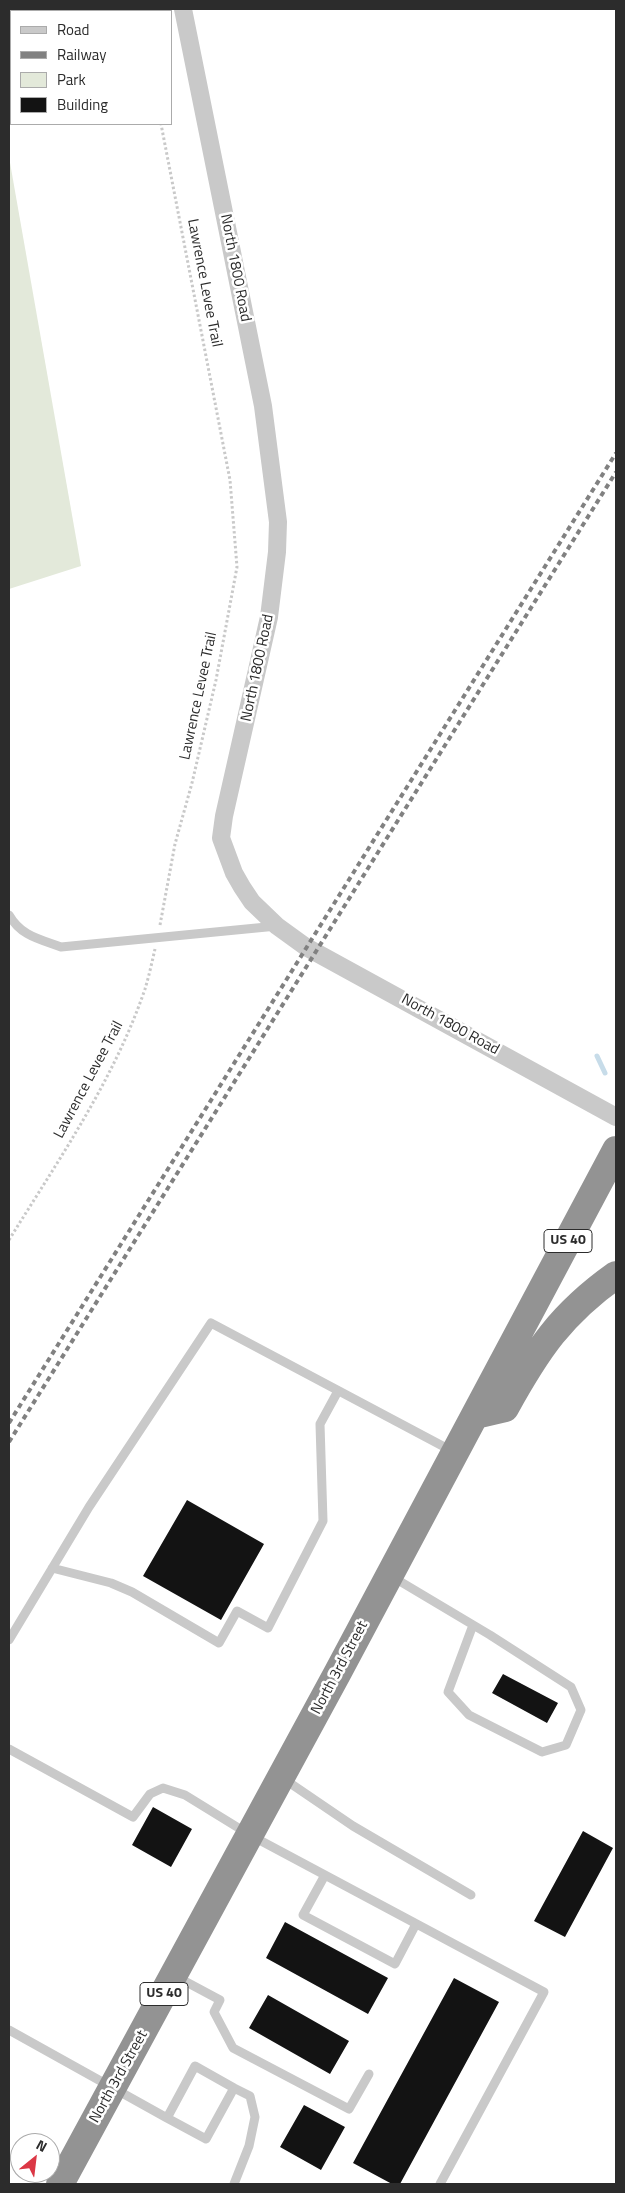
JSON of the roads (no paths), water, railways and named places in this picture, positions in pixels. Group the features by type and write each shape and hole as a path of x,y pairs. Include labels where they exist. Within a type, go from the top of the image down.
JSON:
{"highway":[{"name":"North 3rd Street","path":"60,2184 250,1835 616,1150"},
{"path":"475,1414 505,1408 532,1359 563,1319 591,1293 616,1275"}],"street":[{"name":"North 1800 Road","path":"182,9 263,406 278,522 276,561 269,617 224,816 221,838 234,873 252,902 278,926 315,952 616,1117"}],"lane":[{"path":"9,915 16,926 29,935 61,947 158,936 278,926"},
{"path":"9,1640 89,1508 211,1323 454,1453"},
{"path":"52,1568 111,1583 132,1592 219,1643 237,1611 268,1628 323,1520 320,1424 338,1391"},
{"path":"389,1574 473,1625 572,1687 581,1710 566,1745 542,1752 469,1715 448,1692 473,1625"},
{"path":"9,1749 133,1817 150,1794 163,1788 185,1795 250,1835 544,1992 440,2184"},
{"path":"281,1777 353,1826 471,1895"},
{"path":"325,1875 303,1915 395,1964 416,1924"},
{"path":"174,1975 220,2000 214,2012 233,2048 349,2110 369,2074"},
{"path":"9,2030 206,2139 234,2088"},
{"path":"167,2118 195,2066 250,2096 255,2118 249,2146 234,2184"}],"waterway":[{"path":"597,1056 605,1073"}],"railway":[{"path":"9,1423 616,453"},
{"path":"9,1442 616,472"}]}
